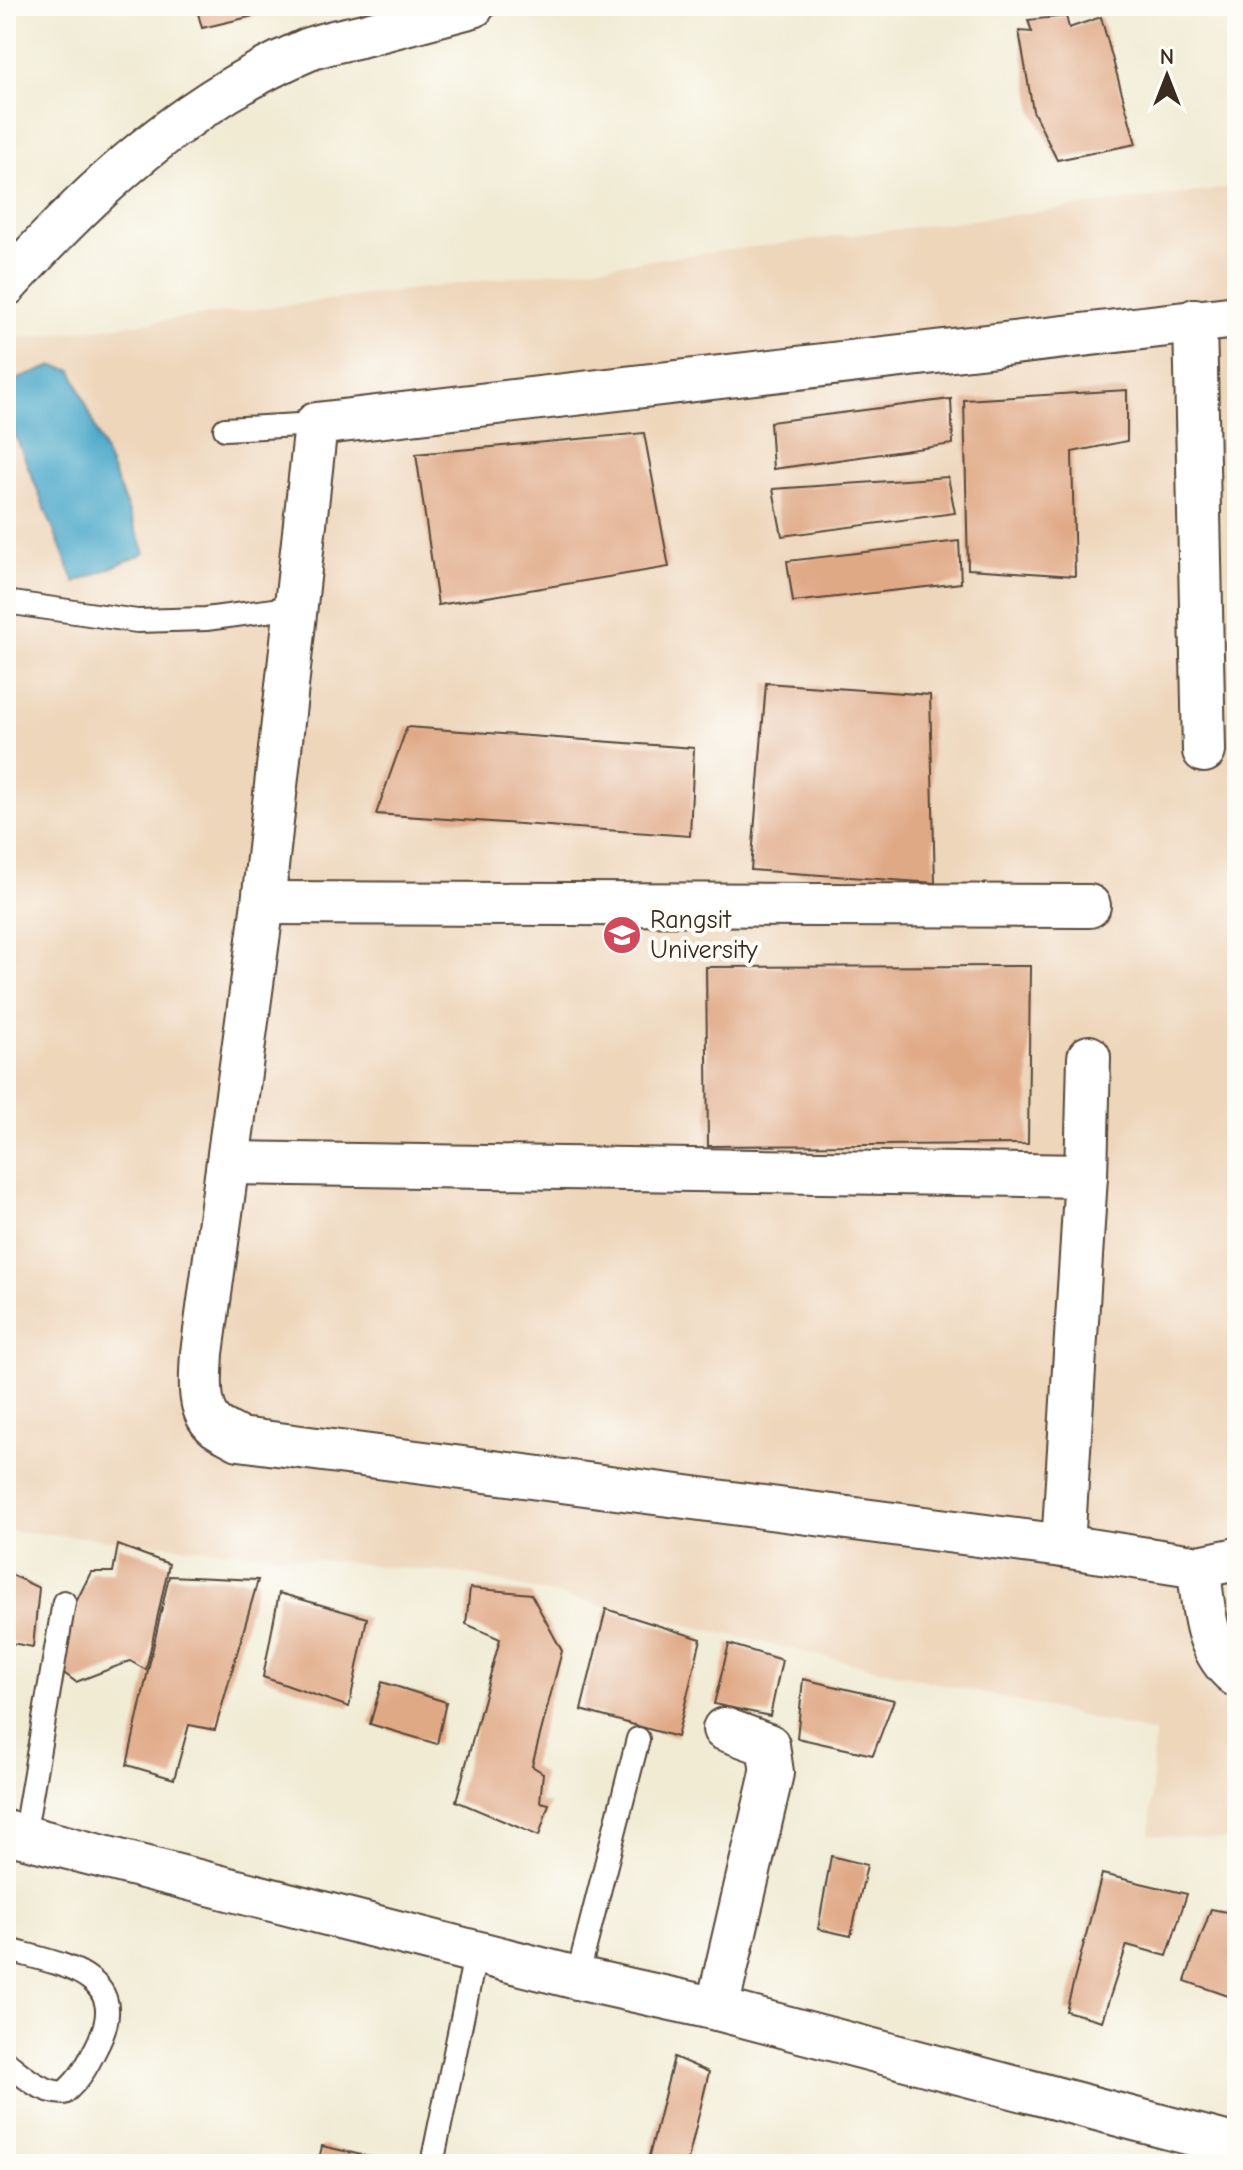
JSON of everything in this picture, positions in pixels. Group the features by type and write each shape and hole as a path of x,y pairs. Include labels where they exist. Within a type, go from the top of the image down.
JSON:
{"street":[{"path":"6,285 101,188 182,120 249,76 311,49 473,6"},
{"path":"1237,317 316,424 263,903 202,1353 201,1385 204,1410 215,1426 239,1439 1063,1546 1218,1563 1205,1626 1225,1666 1237,1676"},
{"path":"1195,320 1204,751"},
{"path":"263,903 1089,906"},
{"path":"1063,1546 1086,1176 1089,1057"},
{"path":"228,1163 1086,1176"},
{"path":"717,2009 772,1773 768,1745 724,1729"},
{"path":"15,1835 577,1978 717,2009 1211,2149"}],"lane":[{"path":"225,429 316,424"},
{"path":"6,602 137,621 206,619 296,607"},
{"path":"15,1835 64,1602"},
{"path":"577,1978 638,1739"},
{"path":"6,1949 61,1965 97,1981 108,2002 106,2027 82,2078 64,2093 50,2092 23,2077 6,2062"},
{"path":"434,2154 476,1951"}],"shaded area":[{"name":"Rangsit University","path":"1237,187 1237,1840 1150,1835 1154,1733 467,1574 6,1530 6,340"}],"water":[{"path":"53,366 72,370 145,553 75,583 6,412 6,388 15,380"}],"building":[{"path":"196,6 292,6 292,7 202,28"},
{"path":"1077,6 1109,6 1109,7 1079,13"},
{"path":"1066,16 1069,28 1101,17 1136,144 1057,160 1033,111 1019,31 1032,32 1028,20"},
{"path":"1127,390 1127,441 1072,452 1075,576 968,569 964,400"},
{"path":"951,399 953,444 773,469 770,422"},
{"path":"644,433 669,567 438,605 416,454"},
{"path":"948,477 955,513 782,536 773,489"},
{"path":"959,541 961,583 793,602 787,561"},
{"path":"766,683 930,695 935,883 751,870"},
{"path":"407,727 694,748 690,836 376,814"},
{"path":"1030,966 1028,1144 708,1146 706,967"},
{"path":"118,1545 169,1564 146,1670 130,1661 76,1682 60,1670 74,1606 91,1572 113,1572"},
{"path":"6,1572 39,1588 33,1647 6,1642"},
{"path":"169,1576 258,1580 215,1730 189,1725 174,1779 127,1765"},
{"path":"470,1588 531,1594 562,1651 532,1766 543,1773 540,1802 549,1804 539,1836 456,1801 500,1639 466,1624"},
{"path":"279,1593 367,1618 349,1707 263,1677"},
{"path":"606,1609 701,1639 677,1737 581,1710"},
{"path":"729,1644 782,1660 770,1716 714,1704"},
{"path":"803,1679 894,1700 873,1755 797,1738"},
{"path":"382,1682 446,1702 437,1744 370,1724"},
{"path":"831,1856 867,1865 851,1936 818,1929"},
{"path":"1102,1874 1187,1894 1167,1956 1127,1945 1102,2021 1066,2011"},
{"path":"1211,1909 1237,1914 1237,1999 1185,1981"},
{"path":"674,2057 709,2072 687,2164 647,2164"},
{"path":"322,2146 397,2163 397,2164 318,2164"}],"place":[{"name":"Rangsit University","path":"622,935"}]}
